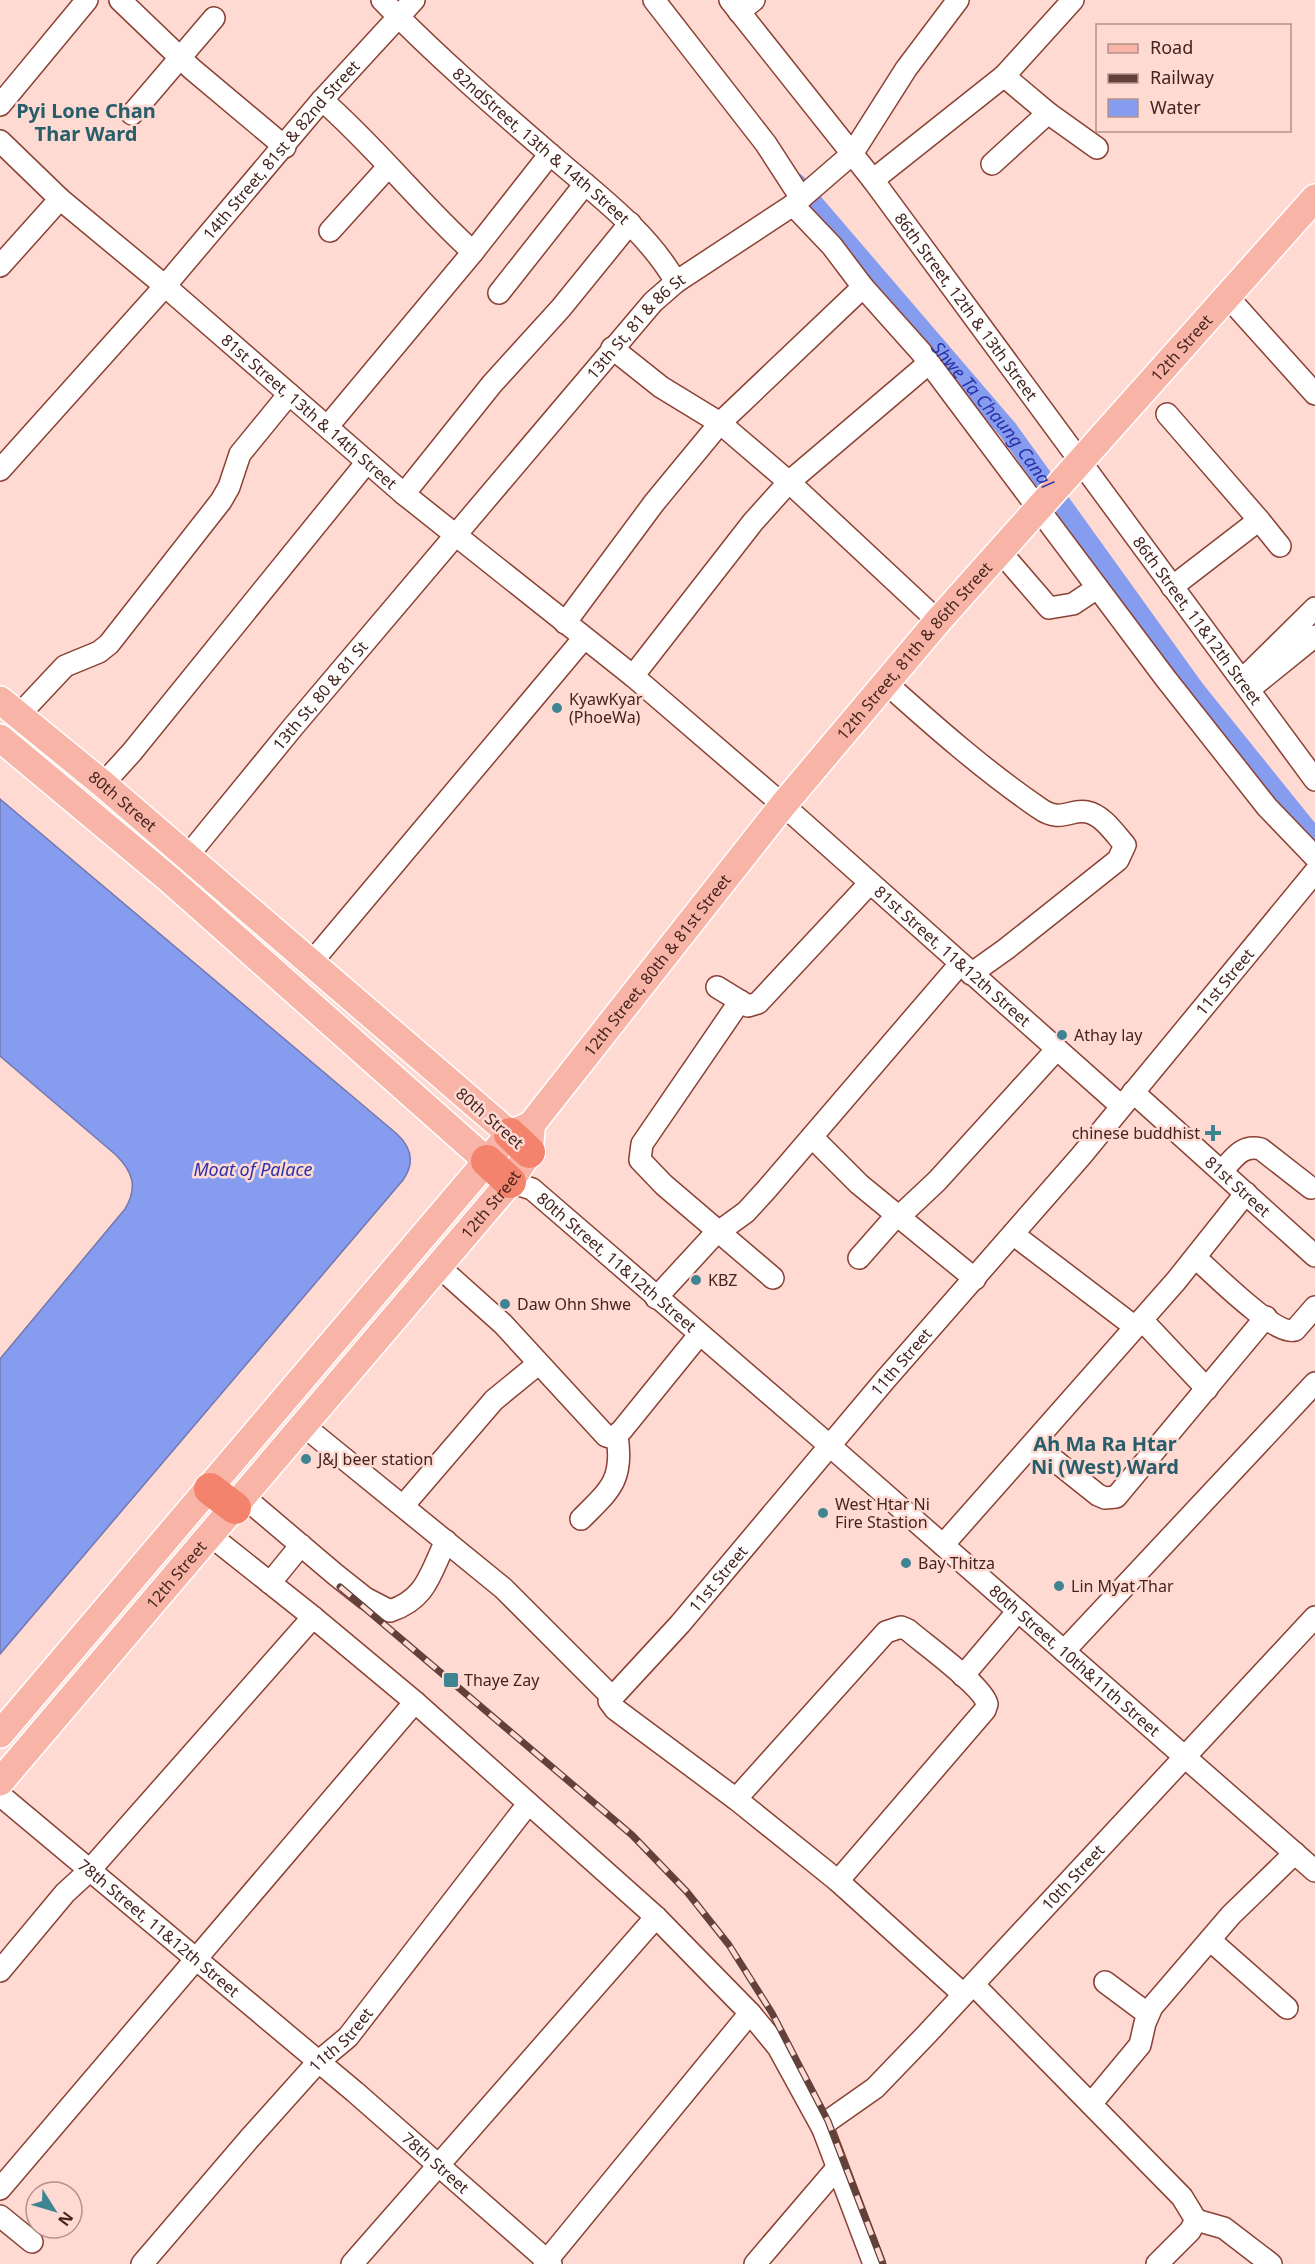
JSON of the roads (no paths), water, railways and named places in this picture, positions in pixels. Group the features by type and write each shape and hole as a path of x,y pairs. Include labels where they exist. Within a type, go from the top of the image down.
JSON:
{"highway":[{"path":"210,1489 239,1502"}],"main road":[{"name":"12th Street","path":"1048,495 1315,198"},
{"name":"12th Street, 81th & 86th Street","path":"783,805 1048,495"},
{"name":"80th Street","path":"9,708 103,783 312,963 523,1137"},
{"name":"80th Street","path":"0,738 169,879 510,1178"},
{"name":"12th Street, 80th & 81st Street","path":"523,1137 783,805"},
{"name":"12th Street","path":"0,1782 304,1426 510,1178 523,1137"},
{"name":"12th Street","path":"0,1734 210,1489 510,1178"}],"street":[{"path":"0,105 87,0"},
{"path":"120,0 182,60 285,147"},
{"name":"82ndStreet, 13th & 14th Street","path":"382,0 428,47 630,223 668,268 676,282"},
{"name":"14th Street, 81st & 82nd Street","path":"0,470 165,286 285,147 322,100 414,0"},
{"path":"654,0 766,144 797,201 863,287 1048,495 1097,588 1267,807 1315,857"},
{"name":"13th St, 81 & 86 St","path":"454,536 653,302 676,282 797,201 852,154 906,69 958,0"},
{"path":"873,180 1004,76 1072,0"},
{"name":"86th Street, 12th & 13th Street","path":"741,4 1079,462"},
{"path":"132,114 182,60 214,18"},
{"path":"1004,76 1048,113 1097,148"},
{"path":"322,100 354,128 433,215 473,252"},
{"path":"992,164 1048,113"},
{"name":"81st Street, 13th & 14th Street","path":"0,141 60,199 165,286 404,494 633,676"},
{"path":"328,426 473,252 550,154"},
{"path":"330,231 388,167"},
{"path":"499,293 585,184"},
{"path":"0,266 60,199"},
{"path":"404,494 492,384 561,308 630,223"},
{"path":"565,623 654,503 720,423 863,287"},
{"path":"1227,296 1315,394"},
{"path":"612,348 661,387 720,423 789,482 938,621"},
{"path":"633,676 753,522 789,482 819,459 929,363"},
{"path":"9,708 65,666 99,652 109,644 221,501 229,487 240,454 290,394"},
{"path":"1167,414 1280,546"},
{"path":"103,783 132,752 367,462"},
{"name":"86th Street, 11&12th Street","path":"1079,462 1315,780"},
{"path":"1172,587 1259,520"},
{"name":"13th St, 80 & 81 St","path":"169,879 454,536"},
{"path":"999,550 1049,608 1072,604 1097,588"},
{"path":"1245,685 1315,608"},
{"path":"1245,685 1315,636"},
{"path":"312,963 584,638"},
{"name":"81st Street, 11&12th Street","path":"633,676 783,805 869,884 1057,1049 1127,1099"},
{"path":"656,1298 698,1251 753,1204 965,969 1006,950 1118,860 1125,845 1098,816 1086,811 1065,816 1041,810 946,736 886,683"},
{"name":"11st Street","path":"1013,1234 1315,872"},
{"path":"717,987 748,1006 765,996 869,884"},
{"path":"740,1001 640,1150 639,1160 664,1185 721,1231 773,1278"},
{"path":"859,1258 896,1216 904,1212 937,1181 1057,1049"},
{"name":"81st Street","path":"1127,1099 1222,1171 1315,1256"},
{"name":"80th Street","path":"510,1178 523,1137"},
{"path":"812,1137 896,1216 975,1279"},
{"path":"1222,1171 1243,1148 1253,1147 1261,1149 1311,1188"},
{"name":"80th Street, 11&12th Street","path":"510,1178 830,1446"},
{"path":"943,1545 1196,1258 1246,1193"},
{"path":"1013,1234 1138,1324 1207,1389"},
{"name":"11th Street","path":"830,1446 1013,1234"},
{"path":"1196,1258 1266,1317 1289,1331 1299,1326 1315,1307"},
{"path":"437,1265 503,1324 606,1436 613,1438 699,1335"},
{"path":"1034,1444 1098,1495 1116,1497 1266,1317"},
{"path":"403,1506 494,1400 538,1364"},
{"path":"1064,1651 1315,1383"},
{"path":"304,1426 503,1588 613,1703 736,1799 969,1989 1091,2104 1182,2197 1196,2220 1224,2228 1271,2264"},
{"path":"581,1519 601,1502 615,1479 621,1460 617,1436"},
{"name":"11st Street","path":"613,1703 830,1446"},
{"name":"80th Street, 10th&11th Street","path":"830,1446 1315,1871"},
{"path":"239,1502 301,1545 365,1598 390,1611 406,1606 420,1596 446,1541"},
{"path":"211,1536 415,1702 656,1917 750,2013 778,2047 823,2129 874,2264"},
{"path":"270,1583 301,1545"},
{"path":"963,1676 1018,1611"},
{"path":"0,1971 65,1893 89,1871 313,1617"},
{"name":"10th Street","path":"823,2129 828,2121 875,2088 1315,1617"},
{"path":"736,1799 886,1632 892,1628 901,1627 908,1630 986,1698 985,1710 838,1881"},
{"path":"0,2188 197,1961 415,1702"},
{"name":"78th Street, 11&12th Street","path":"0,1795 318,2062"},
{"name":"11th Street","path":"142,2264 318,2062 348,2037 528,1804"},
{"path":"1091,2104 1140,2045 1148,2013 1252,1893 1294,1853"},
{"path":"352,2264 656,1917"},
{"path":"1210,1940 1287,2008"},
{"path":"1105,1982 1148,2013"},
{"path":"548,2263 750,2013"},
{"name":"78th Street","path":"318,2062 548,2263"},
{"path":"755,2264 837,2168"},
{"path":"0,2216 32,2242"},
{"path":"1157,2264 1190,2231 1196,2220"}],"water":[{"name":"Moat of Palace","path":"0,799 397,1134 409,1150 410,1162 403,1180 0,1654 0,1359 125,1209 131,1194 132,1180 116,1155 0,1056"}],"waterway":[{"name":"Shwe Ta Chaung Canal","path":"796,183 1008,430 1195,690 1315,839"}],"railway":[{"path":"340,1587 632,1835 687,1892 729,1945 772,2013 828,2121 883,2264"}],"place":[{"name":"KyawKyar (PhoeWa)","path":"557,708"},
{"name":"Athay lay","path":"1062,1035"},
{"name":"chinese buddhist","path":"1213,1133"},
{"name":"KBZ","path":"696,1280"},
{"name":"Daw Ohn Shwe","path":"505,1304"},
{"name":"J&J beer station","path":"306,1459"},
{"name":"West Htar Ni Fire Stastion","path":"823,1513"},
{"name":"Bay Thitza","path":"906,1563"},
{"name":"Lin Myat Thar","path":"1059,1586"},
{"name":"Thaye Zay","path":"451,1680"}],"district":[{"name":"Pyi Lone Chan Thar Ward","path":"86,122"},
{"name":"Ah Ma Ra Htar Ni (West) Ward","path":"1105,1456"}]}
